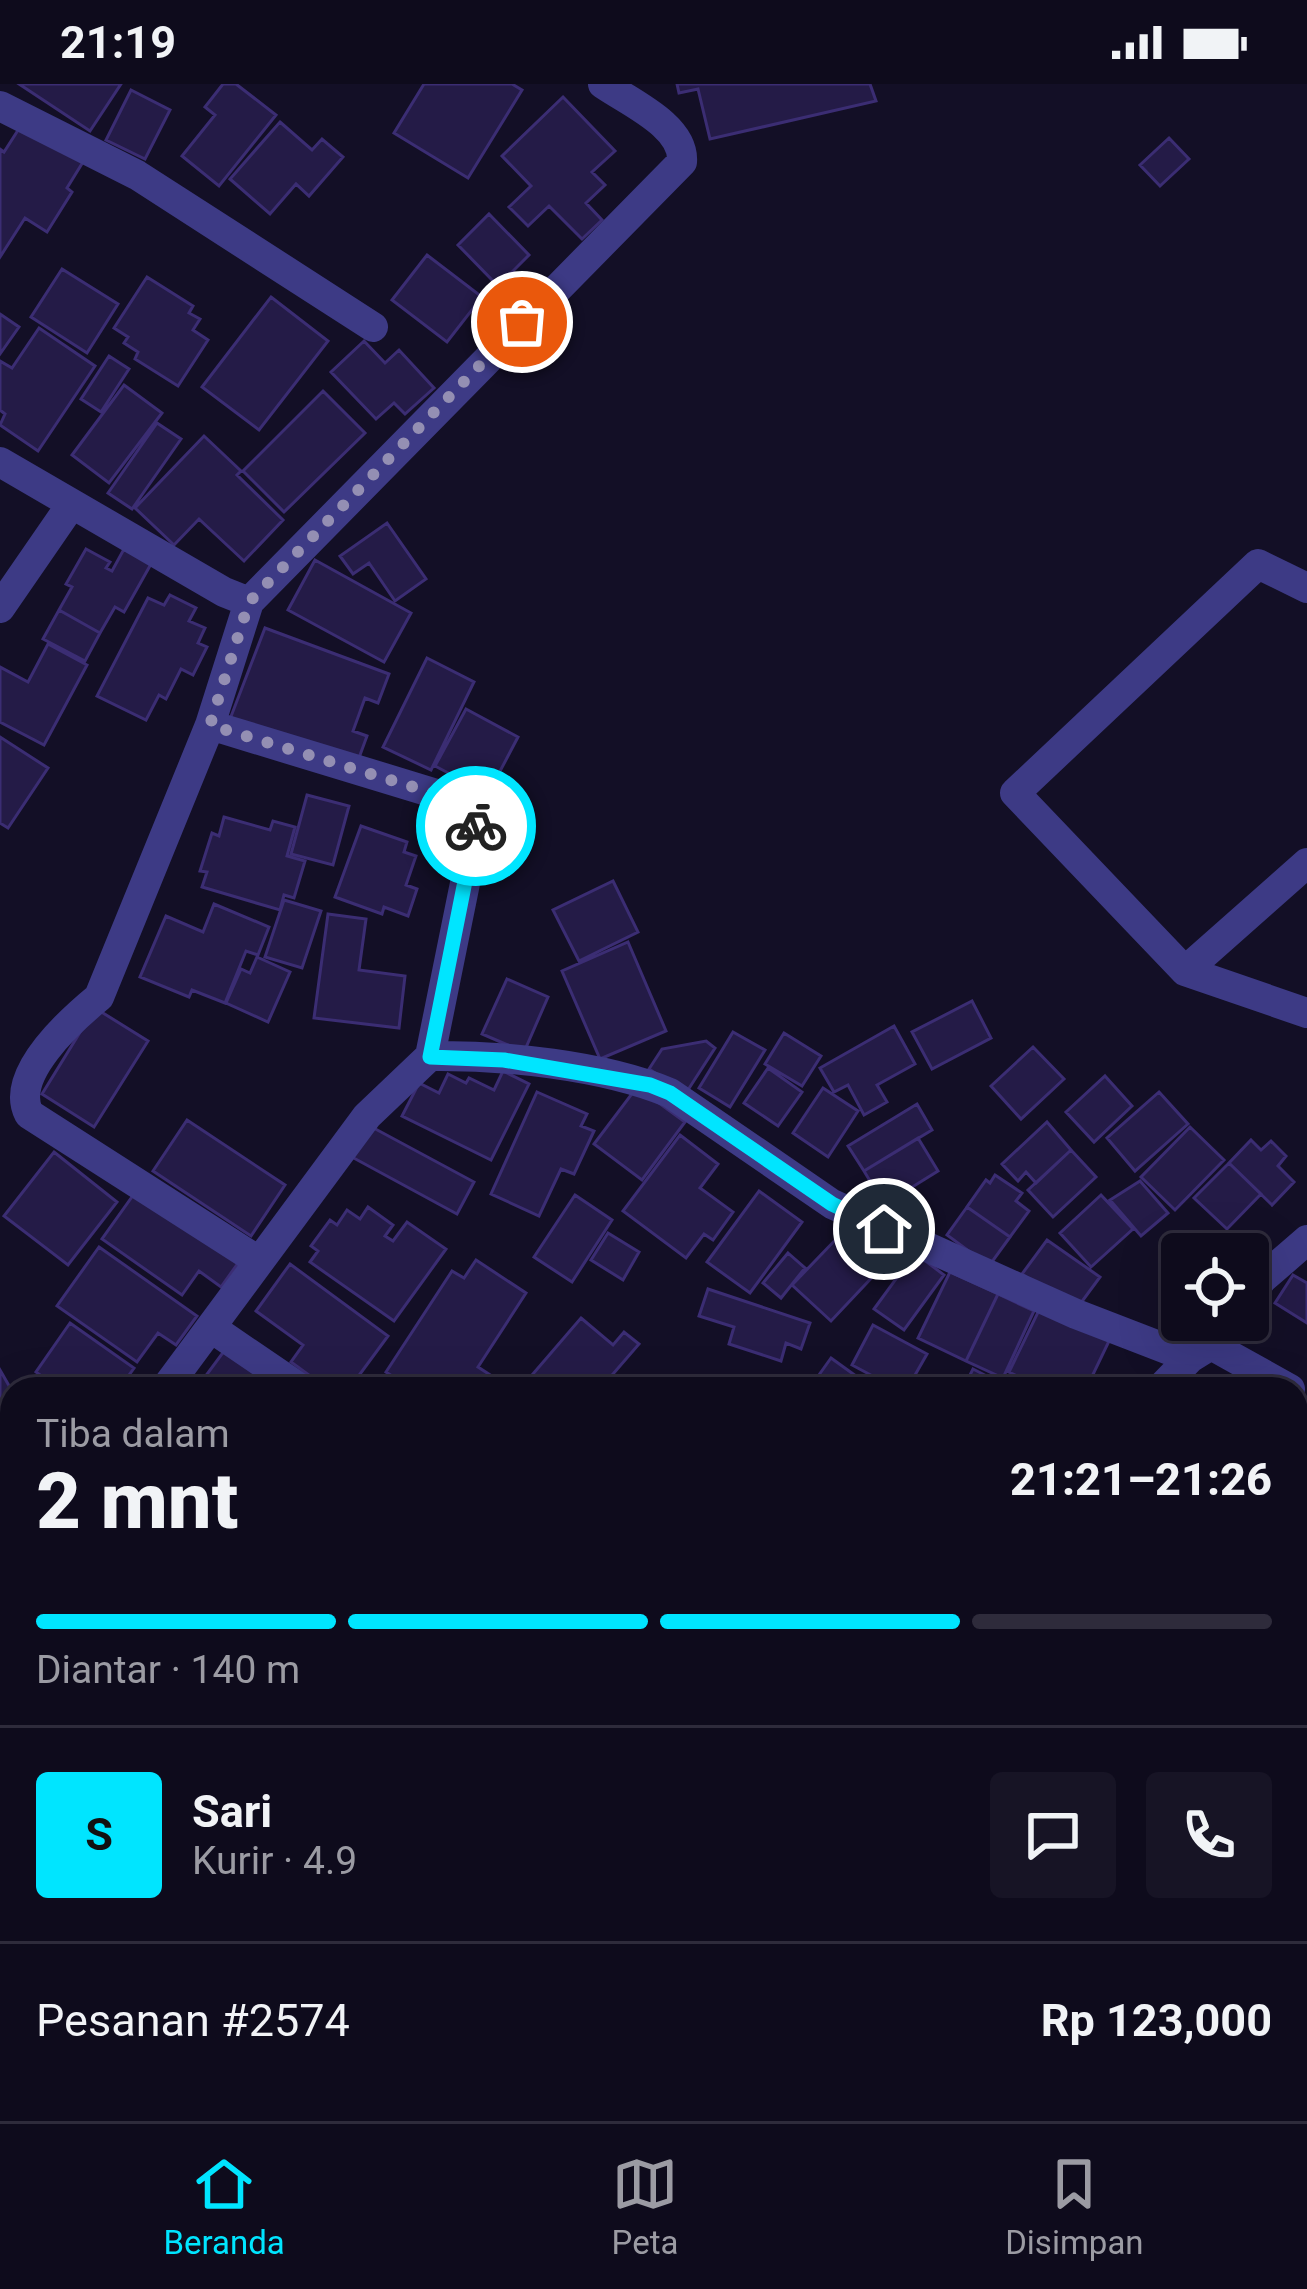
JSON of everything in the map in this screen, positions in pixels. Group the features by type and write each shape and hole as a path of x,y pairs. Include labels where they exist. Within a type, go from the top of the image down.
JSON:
{"street":[{"path":"257,1260 29,1114 23,1101 24,1086 64,1025 99,997 210,725 249,602 682,162 676,135 603,84"},
{"path":"0,106 137,175 373,328"},
{"path":"0,462 249,602"},
{"path":"0,608 70,505"},
{"path":"1307,588 1258,564 1015,793 1185,971 1307,1013"},
{"path":"175,1377 367,1116 430,1057 478,819 466,799 453,799 210,725"},
{"path":"1185,971 1307,863"},
{"path":"430,1057 533,1064 650,1085 670,1093 849,1212 1076,1314 1161,1331"},
{"path":"1269,1273 1307,1240"},
{"path":"213,1329 283,1377"},
{"path":"1172,1377 1210,1341 1270,1377"}],"building":[{"path":"19,84 121,84 90,131"},
{"path":"223,84 236,84 276,115 219,186 182,156 215,115 205,107"},
{"path":"424,84 512,84 522,90 468,178 394,133"},
{"path":"677,84 870,84 876,101 710,139 698,89 679,93"},
{"path":"131,90 170,110 145,159 106,140"},
{"path":"563,97 615,151 592,172 605,185 586,203 602,220 582,239 549,206 528,226 509,207 531,186 502,156"},
{"path":"280,122 312,150 322,139 343,157 309,196 296,184 270,214 230,179"},
{"path":"22,124 83,162 67,188 72,192 47,232 25,218 0,257 0,149 4,152"},
{"path":"1169,138 1189,159 1160,186 1140,165"},
{"path":"489,214 529,255 498,286 458,245"},
{"path":"427,255 482,297 447,342 392,300"},
{"path":"62,269 118,304 87,353 31,317"},
{"path":"147,277 193,306 189,313 200,319 193,330 208,340 178,386 135,359 138,352 124,343 128,337 114,328"},
{"path":"271,297 328,341 259,430 202,387"},
{"path":"0,314 19,327 0,354"},
{"path":"39,328 95,366 38,451 0,425 5,414 0,410 0,361 12,368"},
{"path":"364,341 385,363 399,350 434,388 405,414 394,403 376,419 331,372"},
{"path":"109,356 129,369 101,412 81,399"},
{"path":"124,385 162,413 109,483 72,455"},
{"path":"323,391 365,433 284,512 243,471"},
{"path":"157,423 181,439 132,509 108,493"},
{"path":"204,436 283,520 244,561 199,519 174,545 135,508"},
{"path":"387,523 426,579 395,601 369,563 353,574 340,556"},
{"path":"86,549 110,562 106,568 112,571 124,549 151,564 124,612 115,607 100,633 59,610 72,587 66,584"},
{"path":"315,560 411,613 384,662 288,610"},
{"path":"170,595 196,608 189,621 205,628 198,643 207,647 193,675 181,669 166,699 159,695 146,720 97,696 148,598 164,605"},
{"path":"59,610 100,633 85,661 43,639"},
{"path":"265,628 389,674 378,703 365,698 353,731 367,736 356,766 230,719"},
{"path":"48,644 87,665 44,745 0,722 0,667 28,682"},
{"path":"427,658 474,682 431,770 383,747"},
{"path":"466,709 518,737 488,794 435,766"},
{"path":"0,737 48,768 8,828 0,823"},
{"path":"307,795 349,806 333,865 291,854"},
{"path":"224,817 270,830 273,821 295,827 287,856 305,861 294,898 284,895 280,910 202,887 207,872 200,871 212,833 219,836"},
{"path":"361,826 407,842 404,852 416,856 406,885 417,889 408,916 384,907 382,914 335,897"},
{"path":"613,881 638,932 579,961 553,910"},
{"path":"284,900 321,911 302,968 265,957"},
{"path":"214,904 269,927 258,955 246,951 225,1003 192,990 189,997 140,977 166,916 203,932"},
{"path":"328,914 366,919 359,970 405,976 399,1028 314,1018"},
{"path":"628,942 666,1031 600,1059 562,971"},
{"path":"257,957 290,972 268,1022 226,1003 241,969 250,973"},
{"path":"507,979 548,997 524,1052 482,1034"},
{"path":"972,1001 991,1038 932,1069 912,1032"},
{"path":"95,1008 148,1041 94,1127 42,1094"},
{"path":"894,1026 915,1064 877,1085 887,1102 864,1115 848,1085 834,1092 820,1068"},
{"path":"733,1032 765,1050 730,1107 699,1088"},
{"path":"784,1033 821,1056 802,1086 765,1064"},
{"path":"706,1041 715,1048 686,1093 649,1069 662,1049"},
{"path":"1033,1047 1064,1079 1021,1119 991,1086"},
{"path":"768,1068 802,1092 778,1126 744,1103"},
{"path":"503,1071 529,1084 491,1160 402,1116 419,1083 439,1093 448,1074 494,1090"},
{"path":"1105,1076 1132,1106 1094,1142 1066,1112"},
{"path":"637,1087 685,1122 642,1180 594,1144"},
{"path":"823,1088 858,1111 828,1157 793,1133"},
{"path":"537,1092 587,1114 581,1126 594,1131 574,1174 561,1169 539,1216 491,1194"},
{"path":"1159,1092 1188,1124 1135,1171 1107,1138"},
{"path":"917,1104 932,1130 864,1171 848,1146"},
{"path":"187,1120 285,1185 251,1236 153,1171"},
{"path":"1047,1122 1071,1150 1036,1183 1026,1172 1018,1181 1002,1164"},
{"path":"368,1125 474,1182 457,1214 350,1156"},
{"path":"1190,1127 1224,1160 1175,1210 1141,1177"},
{"path":"680,1135 718,1164 700,1188 733,1212 713,1240 704,1234 686,1258 623,1211"},
{"path":"918,1138 938,1171 893,1199 885,1185 876,1191 864,1171"},
{"path":"1251,1140 1261,1150 1271,1141 1286,1156 1278,1166 1294,1182 1272,1205 1229,1163"},
{"path":"1071,1150 1096,1177 1053,1217 1028,1190"},
{"path":"54,1152 117,1202 68,1265 4,1216"},
{"path":"1229,1163 1261,1194 1227,1229 1194,1198"},
{"path":"995,1175 1022,1193 1016,1201 1029,1211 1010,1237 967,1207"},
{"path":"1140,1181 1168,1213 1141,1236 1110,1200"},
{"path":"139,1187 241,1259 221,1287 199,1271 182,1295 102,1239"},
{"path":"759,1191 802,1222 750,1293 707,1262"},
{"path":"575,1195 612,1220 572,1282 534,1257"},
{"path":"1101,1195 1133,1229 1091,1267 1060,1233"},
{"path":"368,1207 393,1225 385,1236 393,1241 407,1222 446,1249 394,1321 310,1262 318,1251 311,1246 330,1220 337,1225 347,1210 360,1219"},
{"path":"967,1207 1010,1237 989,1266 947,1235"},
{"path":"608,1233 639,1252 623,1280 591,1260"},
{"path":"840,1235 878,1271 831,1321 792,1285"},
{"path":"1047,1240 1100,1277 1075,1311 1022,1274"},
{"path":"99,1247 197,1316 176,1345 158,1333 137,1362 57,1306"},
{"path":"788,1253 805,1268 781,1298 763,1283"},
{"path":"915,1253 944,1275 904,1330 874,1309"},
{"path":"476,1260 526,1293 478,1367 493,1377 394,1377 386,1372 452,1271 464,1278"},
{"path":"290,1264 388,1336 358,1377 312,1377 291,1362 303,1345 256,1311"},
{"path":"950,1272 998,1294 966,1361 918,1338"},
{"path":"1293,1275 1307,1283 1307,1323 1275,1303"},
{"path":"708,1289 810,1323 801,1349 786,1343 781,1361 729,1344 734,1327 699,1316"},
{"path":"998,1294 1034,1311 1003,1377 966,1361"},
{"path":"1042,1304 1111,1337 1092,1377 1019,1377 1009,1372"},
{"path":"581,1318 613,1345 624,1332 639,1344 610,1377 530,1377"},
{"path":"70,1323 134,1368 128,1377 43,1377 36,1372"},
{"path":"873,1325 927,1354 914,1377 874,1377 852,1365"},
{"path":"230,1343 276,1377 205,1377"},
{"path":"831,1358 857,1377 818,1377"}],"way so far":[{"path":"476,826 478,819 466,799 453,799 210,725 249,602 522,322"}],"route":[{"path":"476,826 430,1057 504,1060 650,1085 670,1093 832,1204 884,1229"}]}
